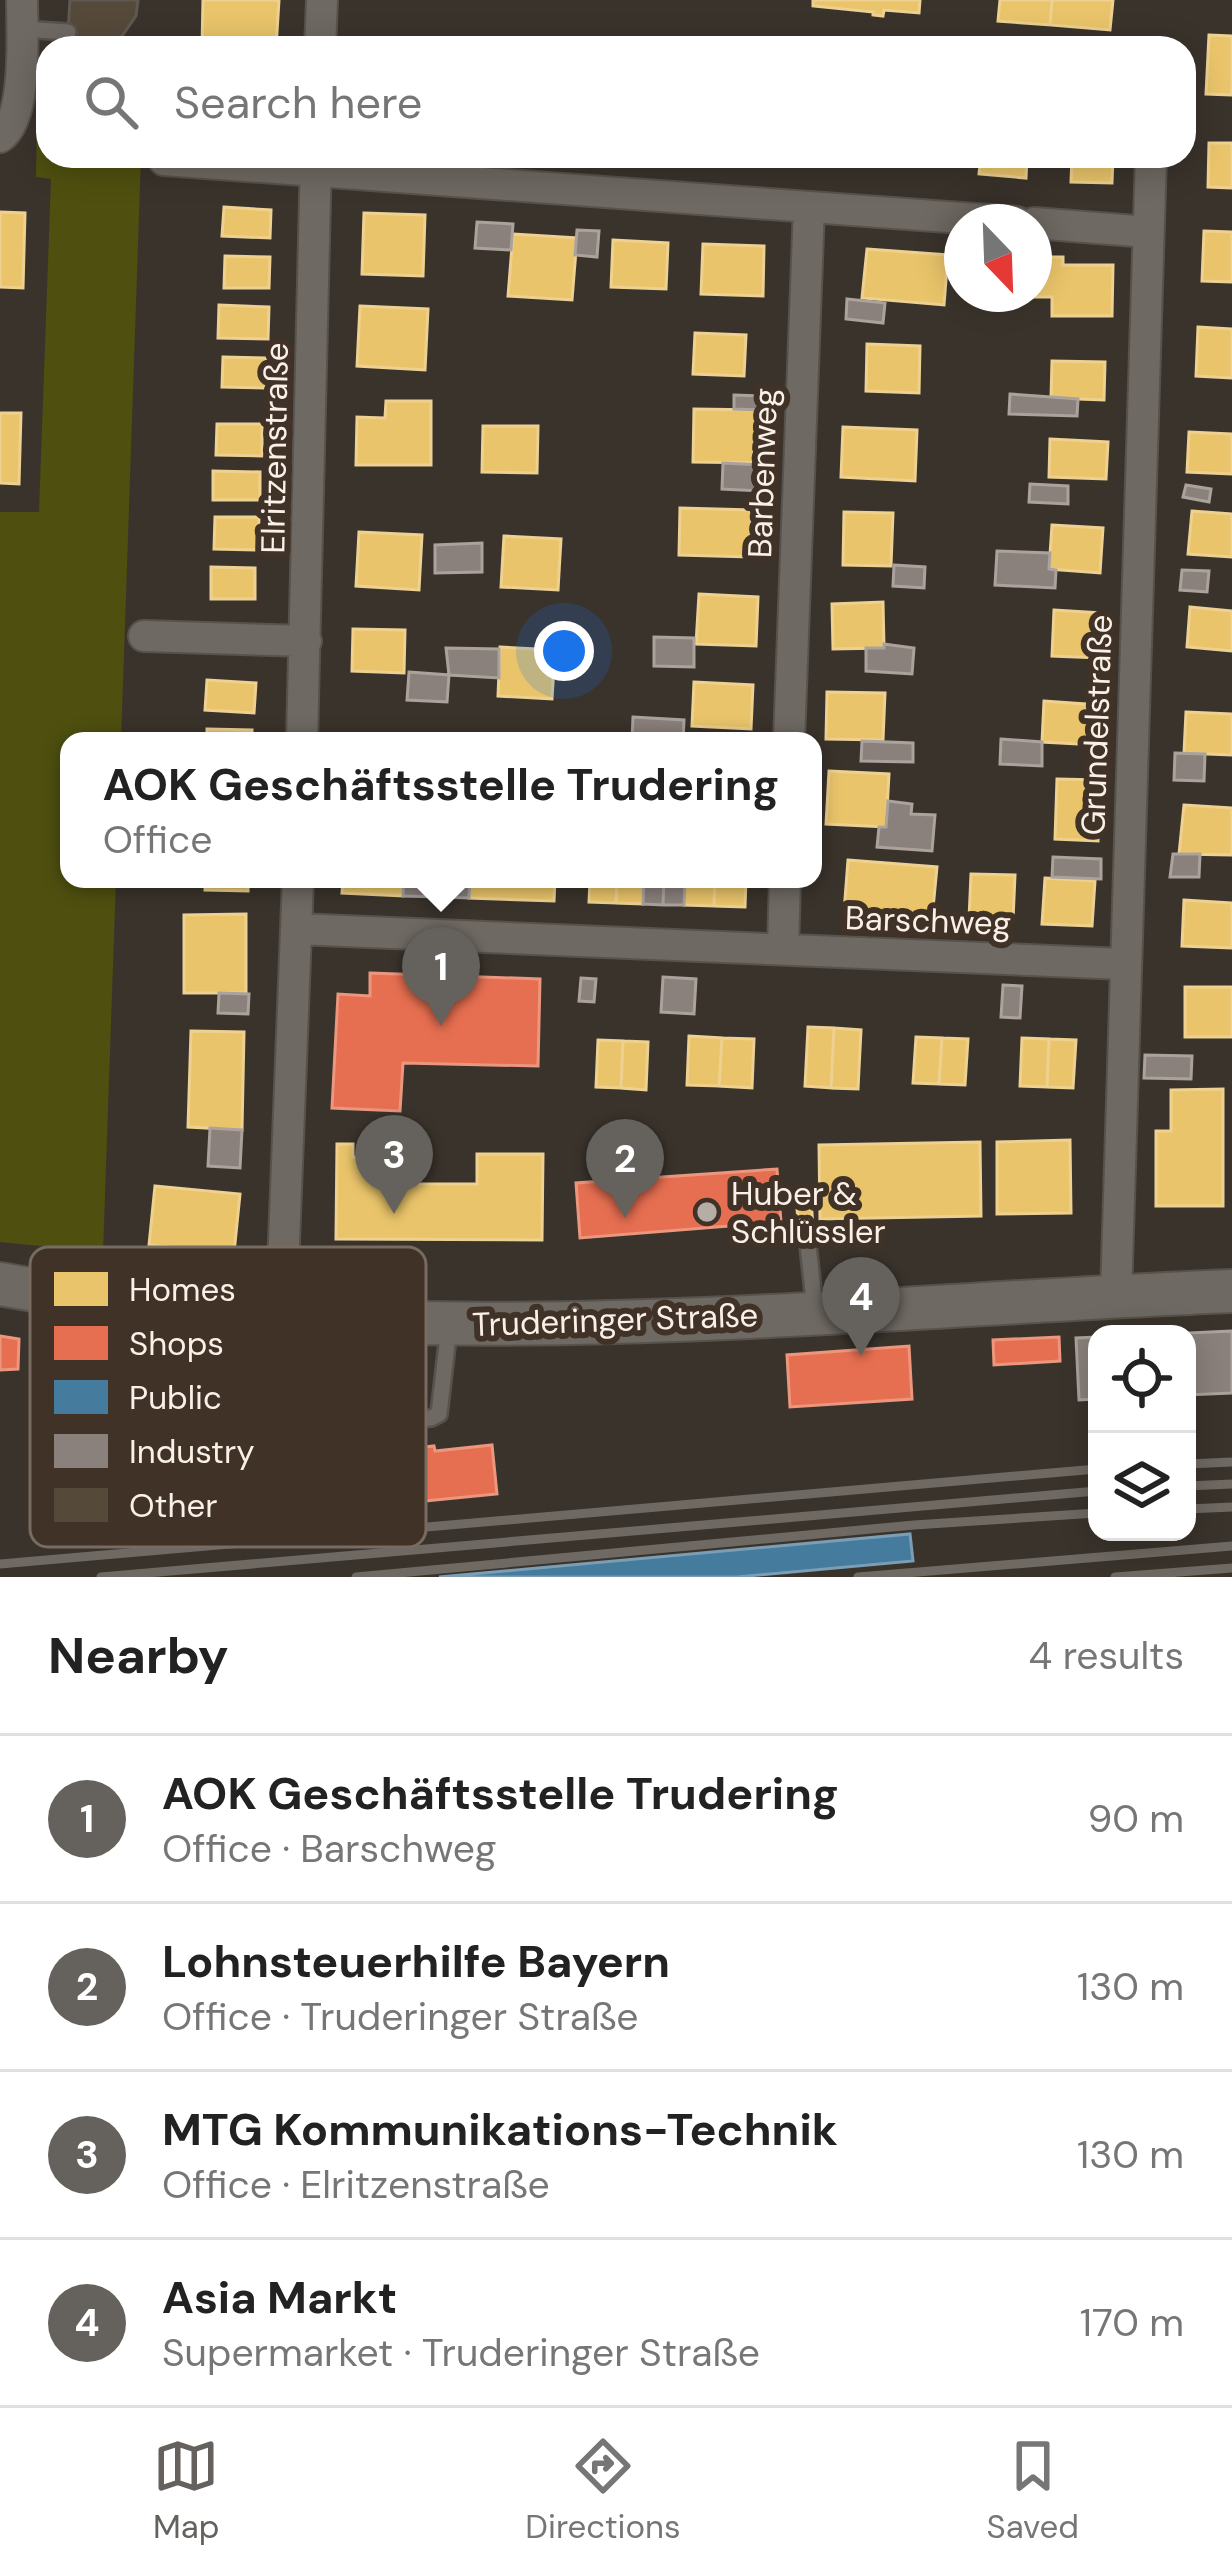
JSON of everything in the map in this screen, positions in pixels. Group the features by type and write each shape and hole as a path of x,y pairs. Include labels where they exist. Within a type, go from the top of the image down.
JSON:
{"street":[{"path":"320,36 322,0"},
{"path":"0,137 18,115 22,14"},
{"name":"Elritzenstraße","path":"302,732 316,168"},
{"path":"362,168 944,217"},
{"name":"Grundelstraße","path":"1116,1296 1151,168"},
{"name":"Barbenweg","path":"789,732 809,207"},
{"path":"1052,224 1148,232"},
{"path":"144,636 306,641"},
{"path":"283,1247 298,888"},
{"path":"783,950 785,888"},
{"name":"Barschweg","path":"297,929 1124,964"},
{"name":"Truderinger Straße","path":"0,1284 30,1290"},
{"name":"Truderinger Straße","path":"426,1323 678,1319 1232,1291"}],"lane":[{"path":"22,14 68,32"},
{"path":"806,1227 816,1312"},
{"path":"426,1418 440,1414 449,1324"}],"shaded area":[{"path":"36,168 141,168 121,732 60,732 60,888 116,888 103,1247 0,1242 0,512 39,512 51,179 36,177"}],"building: Homes":[{"path":"203,0 279,0 277,36 202,36"},
{"path":"813,0 920,0 919,13 884,10 883,16 813,6"},
{"path":"1000,0 1052,0 1050,25 998,21"},
{"path":"1052,0 1113,0 1110,30 1050,25"},
{"path":"1209,35 1232,36 1232,95 1206,94"},
{"path":"1209,143 1232,143 1232,188 1208,187"},
{"path":"980,168 1026,168 1026,178 979,174"},
{"path":"1072,168 1113,168 1112,183 1071,182"},
{"path":"224,207 271,210 270,238 222,236"},
{"path":"0,212 25,213 23,288 0,287"},
{"path":"364,213 425,215 423,276 362,274"},
{"path":"1204,231 1232,232 1232,282 1202,281"},
{"path":"513,234 577,238 572,300 508,296"},
{"path":"613,240 668,243 666,289 611,287"},
{"path":"703,244 764,246 763,296 701,294"},
{"path":"867,249 944,255 944,305 862,298"},
{"path":"225,256 270,257 269,288 224,288"},
{"path":"1052,257 1063,257 1063,265 1113,265 1112,316 1052,316"},
{"path":"219,305 269,307 268,339 218,338"},
{"path":"360,306 428,309 425,370 357,366"},
{"path":"1198,327 1232,329 1232,378 1196,376"},
{"path":"695,333 746,335 744,376 693,374"},
{"path":"867,344 920,346 919,393 866,391"},
{"path":"223,357 266,358 265,388 222,387"},
{"path":"1052,361 1105,362 1104,400 1051,398"},
{"path":"386,401 431,401 431,465 356,465 357,417 385,418"},
{"path":"694,409 761,410 762,463 693,462"},
{"path":"0,413 21,413 19,484 0,483"},
{"path":"217,424 262,424 262,456 216,455"},
{"path":"483,426 538,426 537,473 482,472"},
{"path":"843,427 917,430 915,481 841,477"},
{"path":"1189,432 1232,434 1232,474 1187,472"},
{"path":"1050,439 1108,442 1106,479 1049,477"},
{"path":"213,471 260,472 260,500 213,500"},
{"path":"680,508 752,510 750,557 679,555"},
{"path":"1192,511 1232,514 1232,557 1188,554"},
{"path":"844,512 893,513 891,566 843,565"},
{"path":"215,517 259,517 258,550 214,549"},
{"path":"1052,525 1103,528 1100,573 1049,569"},
{"path":"359,532 422,535 419,590 356,586"},
{"path":"504,536 561,539 558,590 501,587"},
{"path":"211,567 255,568 255,599 211,599"},
{"path":"699,594 758,597 756,646 696,644"},
{"path":"883,602 884,648 833,649 832,604"},
{"path":"1190,607 1232,611 1232,651 1187,647"},
{"path":"1054,610 1101,613 1099,658 1052,656"},
{"path":"353,629 405,630 404,673 352,671"},
{"path":"500,647 555,650 552,699 498,696"},
{"path":"207,680 256,683 254,713 205,710"},
{"path":"694,682 753,685 751,729 692,726"},
{"path":"827,692 885,693 883,740 826,739"},
{"path":"1044,701 1099,705 1096,745 1042,742"},
{"path":"1186,712 1232,714 1232,755 1184,753"},
{"path":"207,729 252,730 252,732"},
{"path":"829,771 889,774 886,827 826,824"},
{"path":"1057,779 1100,780 1098,841 1055,839"},
{"path":"1184,805 1232,808 1232,855 1179,854"},
{"path":"848,860 937,867 932,919 844,912"},
{"path":"971,874 1015,875 1013,920 969,919"},
{"path":"1045,878 1095,881 1092,926 1042,924"},
{"path":"205,888 248,888 248,891"},
{"path":"342,888 403,888 403,896 342,893"},
{"path":"470,888 555,888 554,901 469,898"},
{"path":"590,888 617,888 616,903 589,902"},
{"path":"617,888 644,888 643,904 616,903"},
{"path":"685,888 715,888 714,906 684,905"},
{"path":"715,888 746,888 745,907 714,906"},
{"path":"1184,900 1232,903 1232,948 1182,946"},
{"path":"246,914 246,993 184,993 184,915"},
{"path":"1185,987 1232,987 1232,1037 1185,1037"},
{"path":"808,1027 834,1028 831,1088 805,1086"},
{"path":"834,1028 861,1030 858,1089 831,1088"},
{"path":"191,1031 244,1032 242,1130 188,1127"},
{"path":"689,1036 722,1038 719,1086 687,1085"},
{"path":"916,1037 942,1038 939,1084 913,1083"},
{"path":"722,1038 754,1039 752,1088 719,1086"},
{"path":"942,1038 968,1039 965,1085 939,1084"},
{"path":"1022,1038 1049,1039 1047,1087 1020,1086"},
{"path":"1049,1039 1076,1040 1073,1088 1047,1087"},
{"path":"598,1040 623,1041 621,1088 596,1087"},
{"path":"623,1041 648,1042 646,1090 621,1088"},
{"path":"1223,1089 1223,1206 1156,1206 1156,1131 1171,1131 1171,1090"},
{"path":"1070,1140 1071,1213 997,1214 997,1142"},
{"path":"980,1142 981,1216 820,1219 819,1145"},
{"path":"337,1144 353,1144 353,1157 386,1157 386,1184 477,1184 477,1154 543,1154 542,1240 336,1239"},
{"path":"155,1186 240,1194 235,1247 149,1245"},
{"path":"811,1199 813,1227 799,1228 796,1200"}],"building: Shops":[{"path":"370,973 540,979 538,1066 403,1063 400,1111 332,1108 338,994 370,996"},
{"path":"777,1169 781,1222 580,1238 576,1183"},
{"path":"0,1336 19,1339 18,1369 0,1370"},
{"path":"1059,1337 1060,1361 994,1365 993,1340"},
{"path":"909,1346 912,1399 790,1407 787,1355"},
{"path":"492,1445 497,1494 426,1501 426,1447 434,1446 435,1451"}],"building: Public":[{"path":"910,1534 913,1561 737,1577 439,1577"}],"building: Industry":[{"path":"477,222 513,224 511,250 475,248"},
{"path":"577,230 599,231 597,257 575,255"},
{"path":"847,299 885,303 883,323 846,319"},
{"path":"1010,394 1078,399 1077,416 1009,414"},
{"path":"734,395 761,396 761,410 734,409"},
{"path":"723,463 762,465 761,491 722,489"},
{"path":"1030,484 1068,486 1068,504 1029,502"},
{"path":"1186,485 1211,489 1209,502 1183,497"},
{"path":"482,543 482,572 435,573 435,545"},
{"path":"997,551 1050,553 1055,588 995,585"},
{"path":"894,565 925,567 924,588 893,586"},
{"path":"1182,570 1209,571 1207,592 1180,590"},
{"path":"654,637 694,638 694,667 654,666"},
{"path":"884,644 914,648 912,674 866,671 866,648 884,648"},
{"path":"446,648 499,649 499,678 449,675"},
{"path":"409,672 449,675 447,702 407,700"},
{"path":"633,717 684,720 683,732 632,732"},
{"path":"1001,739 1042,742 1042,766 1000,764"},
{"path":"862,741 913,743 913,762 861,761"},
{"path":"1175,753 1205,754 1204,781 1174,780"},
{"path":"888,801 912,804 911,814 935,815 932,851 877,847 879,827 886,827"},
{"path":"1173,854 1200,854 1199,877 1170,877"},
{"path":"1053,857 1101,859 1101,879 1052,877"},
{"path":"403,888 440,888 439,897 403,896"},
{"path":"440,888 470,888 469,898 439,897"},
{"path":"644,888 664,888 663,905 643,904"},
{"path":"664,888 685,888 684,905 663,905"},
{"path":"663,977 696,979 694,1014 661,1012"},
{"path":"581,978 596,979 594,1002 579,1001"},
{"path":"1003,985 1022,986 1020,1018 1001,1017"},
{"path":"219,993 249,994 248,1014 218,1013"},
{"path":"1145,1055 1192,1056 1191,1079 1144,1078"},
{"path":"210,1128 242,1130 240,1168 208,1166"},
{"path":"1232,1331 1232,1393 1196,1395 1196,1333"},
{"path":"1088,1337 1088,1400 1079,1400 1076,1338"}],"building: Other":[{"path":"70,0 138,0 136,16 122,36 68,36"}],"railway":[{"path":"1196,1464 1232,1462"},
{"path":"426,1527 1088,1470"},
{"path":"1196,1486 1232,1484"},
{"path":"101,1577 1088,1492"},
{"path":"1196,1509 1232,1507"},
{"path":"356,1577 914,1525 1088,1514"},
{"path":"858,1577 1232,1546"},
{"path":"0,1564 196,1547"},
{"path":"1115,1577 1232,1568"}],"place":[{"name":"AOK Geschäftsstelle Trudering","path":"441,1026"},
{"name":"Huber & Schlüssler","path":"707,1212"},
{"name":"MTG Kommunikations-Technik","path":"394,1214"},
{"name":"Lohnsteuerhilfe Bayern","path":"625,1218"},
{"name":"Asia Markt","path":"861,1356"}]}
